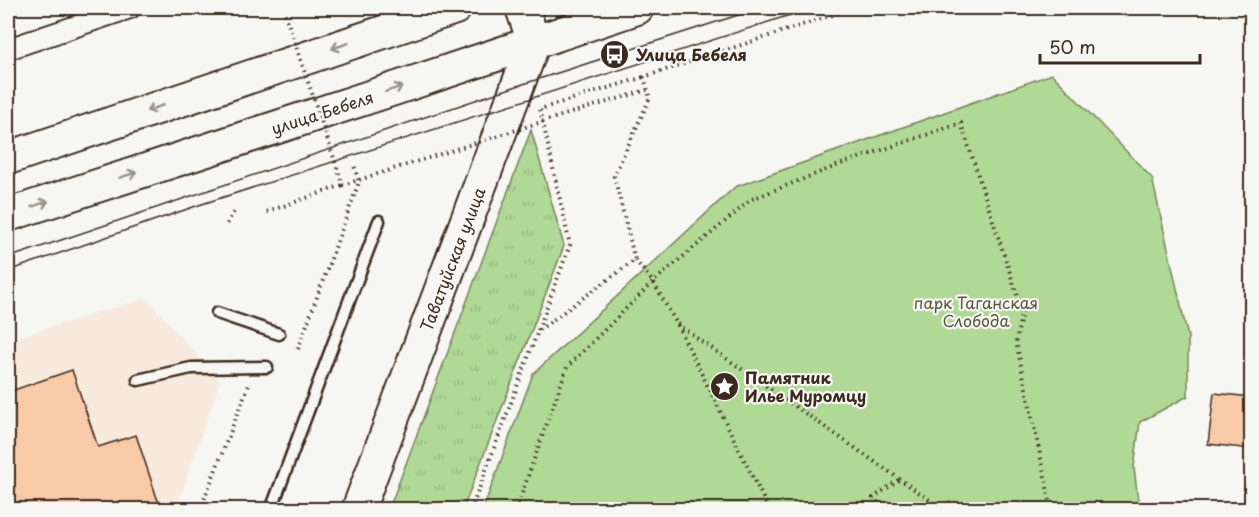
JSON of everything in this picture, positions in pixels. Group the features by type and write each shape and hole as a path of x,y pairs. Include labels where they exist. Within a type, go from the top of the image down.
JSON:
{"main road":[{"path":"8,158 455,8"},
{"path":"522,8 534,42"},
{"name":"улица Бебеля","path":"8,215 637,8"},
{"name":"Таватуйская улица","path":"358,510 534,42"}],"street":[{"path":"8,49 130,8"}],"lane":[{"path":"271,510 379,220"},
{"path":"217,313 279,334"},
{"path":"138,380 191,368 267,368"}],"path":[{"path":"283,8 343,185"},
{"path":"471,510 570,245 540,109 854,8"},
{"path":"644,77 650,99 614,176 635,260 653,282 677,324 769,510"},
{"path":"267,212 343,185 647,90"},
{"path":"516,510 567,367 653,282 752,199 844,163 961,123 1022,310 1016,342 1052,510"},
{"path":"298,349 359,182 354,165"},
{"path":"227,224 235,210"},
{"path":"539,330 635,260"},
{"path":"677,324 944,510"},
{"path":"200,510 255,368"},
{"path":"887,510 873,498 901,478"}],"shaded area":[{"path":"146,298 220,381 176,509 8,510 8,340"}],"green space":[{"name":"парк Таганская Слобода","path":"1052,74 1152,178 1188,337 1188,396 1140,422 1134,467 1139,509 483,509 533,374 735,187"},
{"path":"531,130 564,246 463,509 389,509"}],"building":[{"path":"72,370 98,447 136,435 161,510 8,510 8,392"},
{"path":"1214,393 1251,397 1251,449 1208,444"}],"tram line":[{"path":"8,258 517,86 760,8"},
{"path":"8,271 202,204 812,8"}],"place":[{"name":"Улица Бебеля","path":"615,54"},
{"name":"Памятник Илье Муромцу","path":"724,386"}]}
